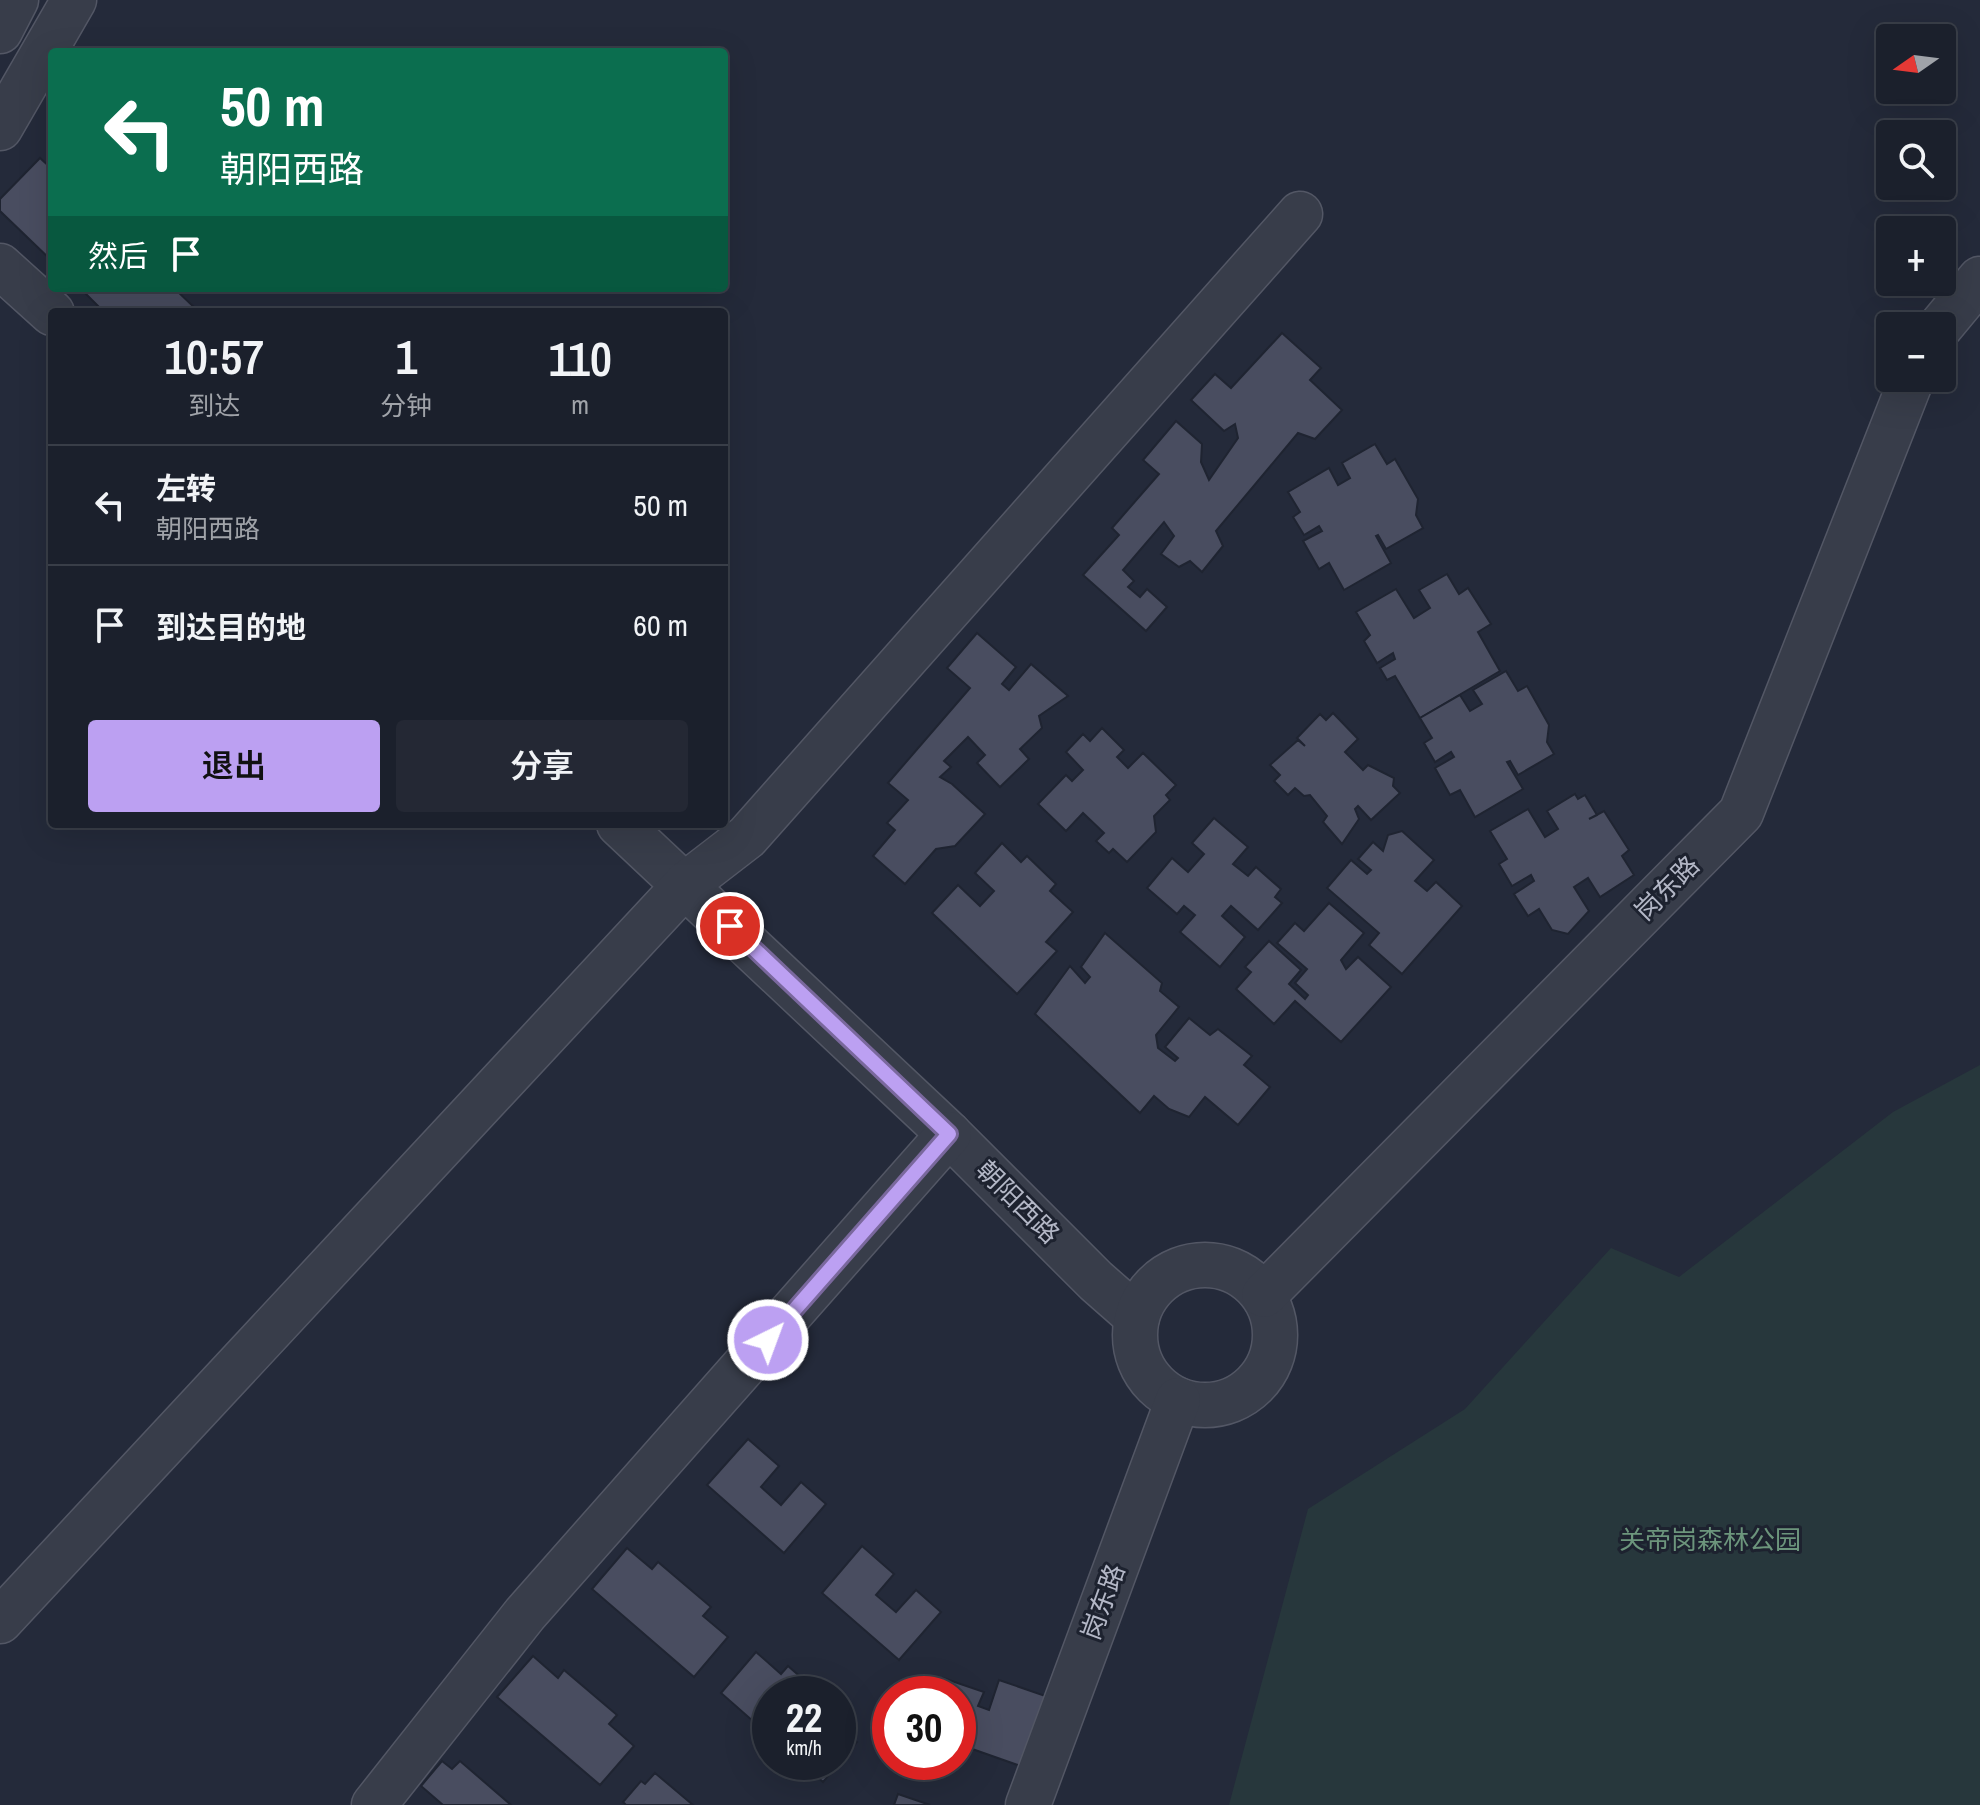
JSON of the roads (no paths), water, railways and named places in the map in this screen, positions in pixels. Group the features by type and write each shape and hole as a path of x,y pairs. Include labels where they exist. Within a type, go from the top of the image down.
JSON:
{"street":[{"path":"0,31 16,0"},
{"path":"0,128 74,0"},
{"path":"0,1621 686,884 747,837 1300,214"},
{"path":"0,266 48,309"},
{"path":"1953,312 1980,279"},
{"name":"岗东路","path":"1264,1295 1741,813 1906,392"},
{"name":"朝阳西路","path":"623,828 949,1134 1096,1281 1137,1317"},
{"path":"374,1805 525,1614 949,1134"},
{"path":"1201,1264 1225,1267 1246,1277 1264,1295 1274,1317 1276,1342 1269,1365 1255,1386 1235,1399 1211,1406 1178,1400 1150,1379 1139,1360 1134,1339 1137,1317 1152,1285 1179,1269 1201,1264"},
{"name":"岗东路","path":"1028,1805 1178,1400"}],"park label":[{"name":"关帝岗森林公园","path":"1710,1540"}]}
